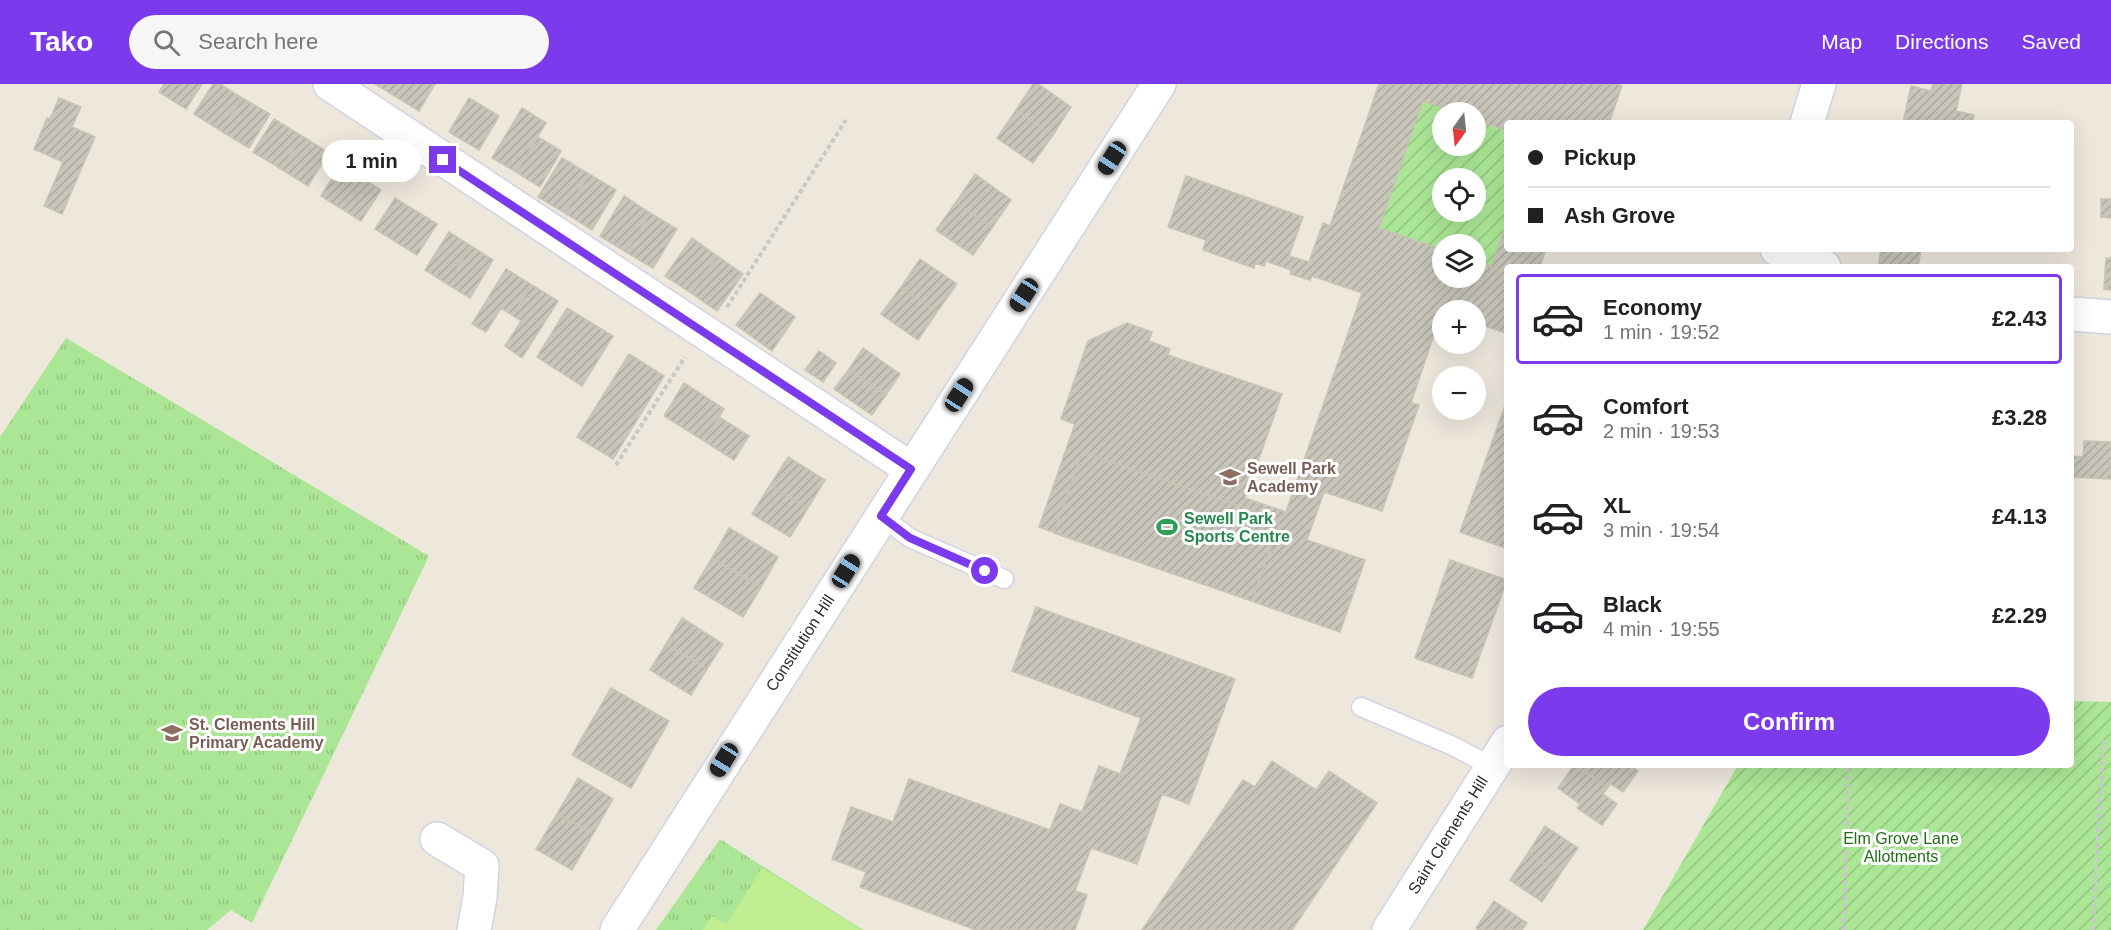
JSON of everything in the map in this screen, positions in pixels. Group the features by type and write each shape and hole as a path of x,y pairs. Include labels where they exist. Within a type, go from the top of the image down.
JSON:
{"street":[{"path":"330,84 911,469"},
{"name":"Constitution Hill","path":"617,930 1160,84"},
{"path":"1808,120 1819,84"},
{"path":"1785,252 1816,264"},
{"path":"2074,314 2111,317"},
{"name":"Saint Clements Hill","path":"1389,930 1499,754"},
{"path":"437,839 482,866 480,897 474,930"}],"lane":[{"path":"881,516 910,538 1004,579"},
{"path":"1361,707 1453,746 1499,754"}],"path":[{"path":"616,465 846,120"},
{"path":"2093,930 2103,740"},
{"path":"1844,930 1848,768"}],"green space":[{"path":"1423,101 1432,104 1432,156 1486,156 1486,124 1504,130 1504,229 1491,267 1486,265 1486,234 1432,234 1432,246 1379,228"},
{"name":"St. Clements Hill Primary Academy","path":"66,338 429,556 252,923 231,910 207,930 0,930 0,437"},
{"name":"Elm Grove Lane Allotments","path":"2074,701 2111,702 2111,930 1643,930 1736,768 2074,768"},
{"path":"720,839 863,930 656,930"},
{"path":"762,868 861,930 703,930 712,916 726,925"}],"building":[{"path":"164,84 202,84 186,109 159,92"},
{"path":"213,84 220,84 242,98 221,131 194,114"},
{"path":"375,84 435,84 419,111"},
{"path":"1033,84 1038,84 1071,107 1053,135 1016,110"},
{"path":"1379,84 1616,84 1622,86 1610,120 1504,120 1504,130 1486,123 1486,102 1432,102 1432,104 1423,101 1379,228 1432,246 1432,288 1486,288 1486,265 1491,267 1504,231 1504,252 1545,252 1541,264 1504,264 1504,333 1486,326 1486,300 1432,300 1432,341 1411,403 1419,405 1382,511 1324,492 1307,540 1365,560 1340,632 1039,527 1075,424 1061,419 1088,341 1127,323 1152,332 1149,341 1170,349 1168,355 1282,394 1245,498 1286,512 1362,293 1312,276 1310,280 1290,274 1291,270 1266,261 1264,266 1255,263 1254,268 1203,250 1206,240 1168,227 1186,176 1303,217 1289,256 1309,262 1323,223 1330,226"},
{"path":"1933,84 1962,84 1956,111 1974,115 1973,120 1904,120 1911,86 1931,91"},
{"path":"59,98 81,107 72,127 95,137 62,214 44,206 63,162 34,149 47,118 50,119"},
{"path":"242,98 270,114 249,148 221,131"},
{"path":"469,98 499,116 479,150 449,132"},
{"path":"522,108 546,123 516,172 492,158"},
{"path":"1016,110 1053,135 1033,163 997,138"},
{"path":"274,119 302,136 281,169 253,152"},
{"path":"302,136 329,153 308,186 281,169"},
{"path":"538,137 561,151 540,187 516,172"},
{"path":"562,158 589,174 565,213 538,197"},
{"path":"341,164 381,190 361,221 321,196"},
{"path":"589,174 616,190 592,230 565,213"},
{"path":"975,174 1011,200 992,228 956,202"},
{"path":"624,196 650,213 626,252 600,236"},
{"path":"395,198 437,224 417,255 375,229"},
{"path":"2101,199 2111,199 2111,218 2101,217"},
{"path":"956,202 992,228 973,255 936,230"},
{"path":"650,213 677,229 653,268 626,252"},
{"path":"449,232 471,246 447,284 425,270"},
{"path":"692,238 717,256 691,293 665,276"},
{"path":"471,246 493,260 470,298 447,284"},
{"path":"1880,252 1920,252 1918,264 1878,264"},
{"path":"717,256 743,274 717,311 691,293"},
{"path":"2106,258 2111,258 2111,290 2104,289"},
{"path":"920,259 957,284 937,312 901,287"},
{"path":"506,269 532,285 512,315 501,308 486,332 472,324"},
{"path":"532,285 558,301 522,358 505,346 521,321 512,315"},
{"path":"901,287 937,312 918,340 881,314"},
{"path":"760,293 795,317 772,351 736,325"},
{"path":"567,308 613,336 582,386 537,357"},
{"path":"863,348 900,374 886,395 849,369"},
{"path":"819,351 836,363 823,382 805,370"},
{"path":"629,354 664,376 613,459 577,437"},
{"path":"849,369 886,395 872,415 834,389"},
{"path":"684,383 724,409 704,441 664,416"},
{"path":"1504,408 1504,548 1460,532"},
{"path":"719,417 749,436 734,460 704,441"},
{"path":"2084,441 2111,442 2111,479 2074,477 2074,456 2083,457"},
{"name":"Sewell Park Sports Centre","path":"1082,452 1280,520 1252,601 1054,533"},
{"path":"788,457 825,480 808,508 770,485"},
{"path":"770,485 808,508 790,537 752,514"},
{"path":"729,528 778,557 761,587 712,558"},
{"path":"712,558 761,587 743,617 694,588"},
{"path":"1450,560 1504,579 1504,588 1472,678 1415,658"},
{"path":"1036,607 1235,679 1189,804 1162,794 1137,864 1091,848 1075,891 1087,895 1075,930 976,930 860,887 866,872 832,859 851,807 893,822 909,779 1050,830 1060,804 1082,812 1099,766 1120,774 1141,718 1012,671"},
{"path":"682,618 723,644 707,669 666,644"},
{"path":"666,644 707,669 691,695 650,670"},
{"path":"611,688 669,721 631,788 572,755"},
{"path":"1272,761 1316,790 1329,771 1377,803 1292,930 1142,930 1243,780 1255,787"},
{"path":"1572,768 1579,768 1608,787 1603,794 1617,804 1602,825 1577,808 1580,804 1558,788"},
{"path":"1580,768 1634,768 1638,771 1623,792 1611,784 1608,787"},
{"path":"578,778 613,799 593,834 557,814"},
{"path":"557,814 593,834 572,870 536,849"},
{"path":"1545,826 1578,848 1560,874 1528,853"},
{"path":"1528,853 1560,874 1542,902 1510,880"},
{"path":"1494,901 1527,923 1522,930 1479,930 1476,928"}],"place":[{"name":"Sewell Park Academy","path":"1230,477"},
{"name":"Sewell Park Sports Centre","path":"1167,527"},
{"name":"St. Clements Hill Primary Academy","path":"172,733"}],"route":[{"path":"443,160 911,469 881,516 910,538 985,571"}]}
